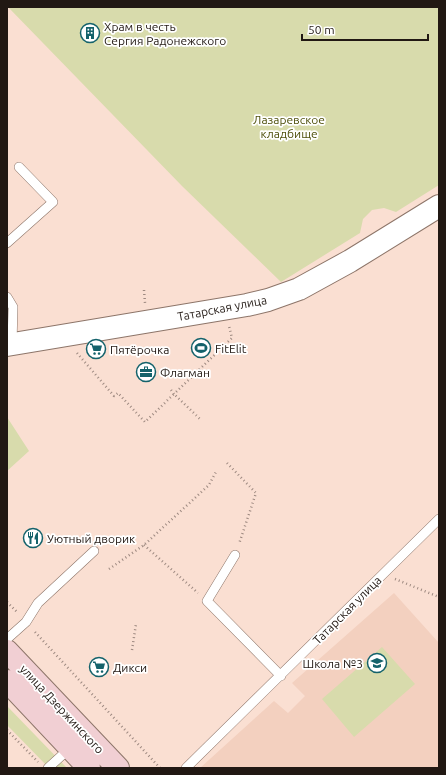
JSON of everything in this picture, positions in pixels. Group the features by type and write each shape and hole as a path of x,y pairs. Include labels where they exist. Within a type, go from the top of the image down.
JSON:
{"main road":[{"name":"улица Дзержинского","path":"7,650 118,768"},
{"name":"улица Дзержинского","path":"7,681 90,768"}],"street":[{"name":"Татарская улица","path":"10,344 240,306 268,300 299,289 350,262 439,206"}],"lane":[{"path":"7,243 53,202 19,167"},
{"path":"7,297 13,308 10,344"},
{"name":"Татарская улица","path":"186,768 439,519"},
{"path":"7,639 26,622 38,603 94,551"},
{"path":"235,555 207,601 280,676"},
{"path":"48,768 70,748"}],"path":[{"path":"144,290 146,309"},
{"path":"76,352 114,396 118,393 145,422 232,338 228,320"},
{"path":"171,390 200,419"},
{"path":"227,463 256,493 235,555"},
{"path":"109,569 144,545 209,485 217,470"},
{"path":"144,545 207,601"},
{"path":"383,574 439,597"},
{"path":"7,602 160,768"},
{"path":"132,650 136,624"},
{"path":"7,730 39,763"}],"shaded area":[{"name":"Школа №3","path":"394,593 439,643 439,768 200,768 274,701 288,713 305,696 292,683"}],"green space":[{"name":"Лазаревское кладбище","path":"8,7 439,7 439,185 396,212 384,208 372,210 363,219 360,233 281,282 182,186"},
{"path":"7,417 29,451 7,471"},
{"path":"382,647 415,684 354,737 322,699"},
{"path":"7,706 67,768 49,768 7,725"}],"place":[{"name":"Храм в честь Сергия Радонежского","path":"90,33"},
{"name":"FitElit","path":"201,348"},
{"name":"Пятёрочка","path":"96,349"},
{"name":"Флагман","path":"146,372"},
{"name":"Уютный дворик","path":"33,538"},
{"name":"Школа №3","path":"377,663"},
{"name":"Дикси","path":"99,667"}]}
